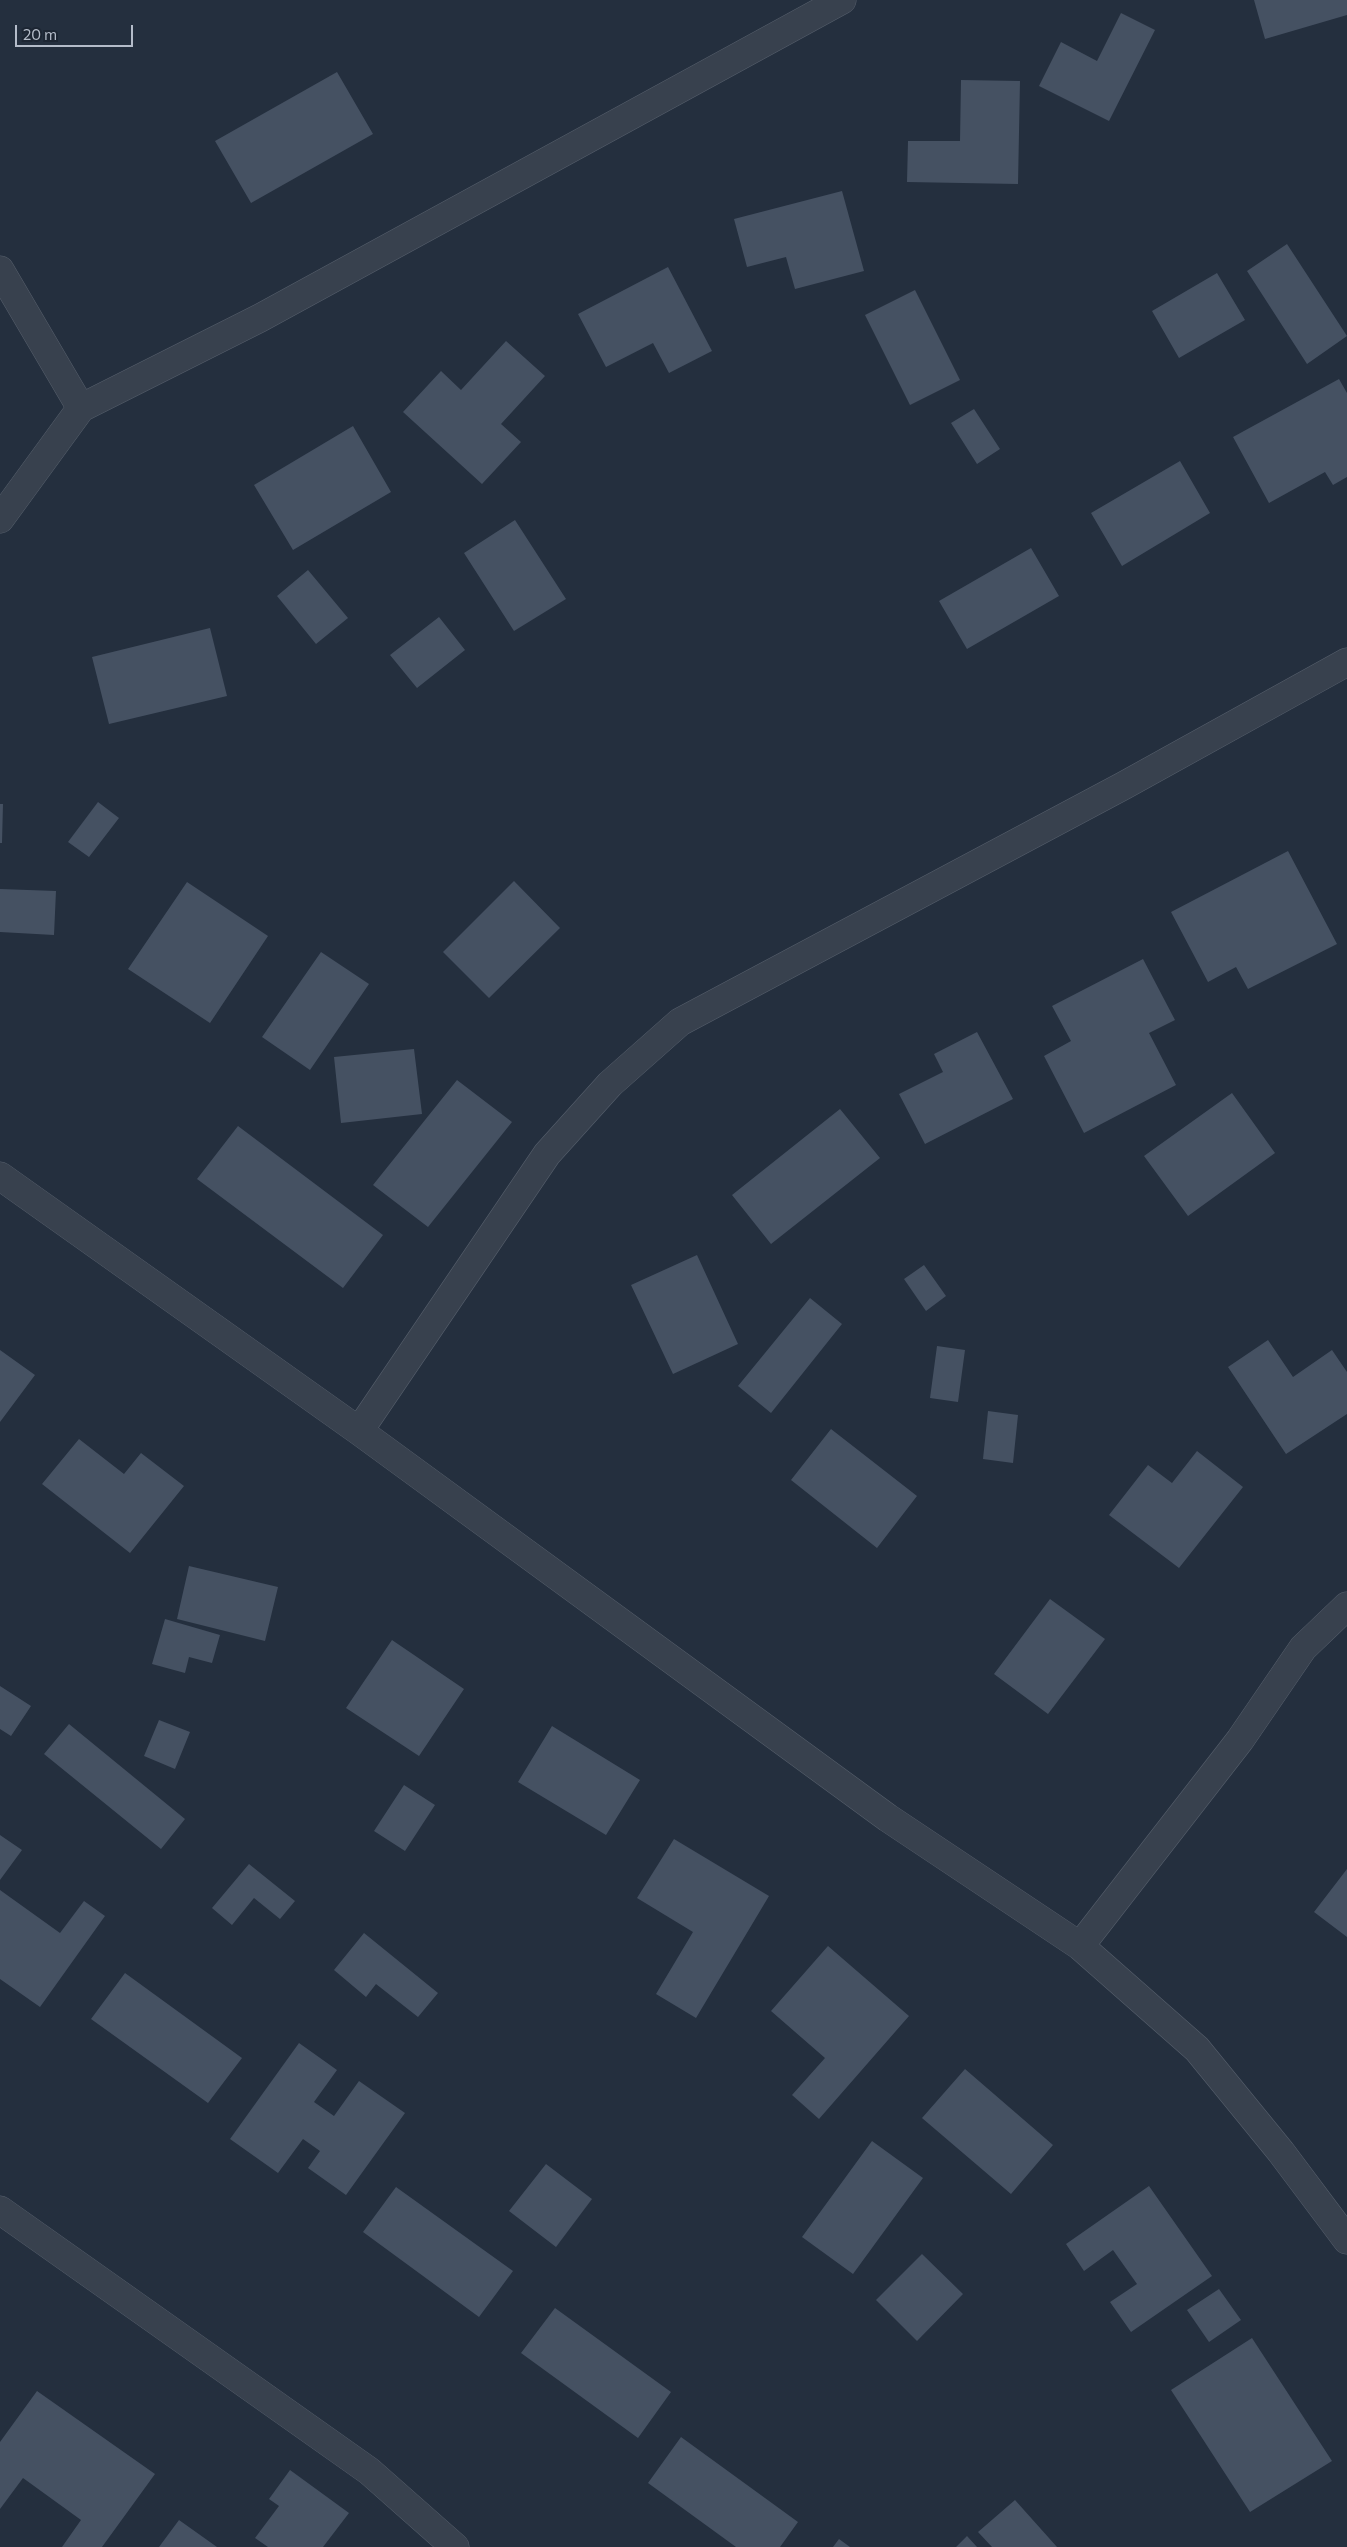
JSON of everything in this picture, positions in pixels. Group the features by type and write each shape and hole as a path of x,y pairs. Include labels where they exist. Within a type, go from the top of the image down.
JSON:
{"street":[{"path":"0,519 81,408 260,318 842,0"},
{"path":"0,270 81,408"},
{"path":"359,1431 548,1154 610,1084 680,1022 1123,786 1347,662"},
{"path":"0,1176 359,1431 888,1818 1080,1946 1197,2049 1281,2152 1347,2240"},
{"path":"1080,1946 1240,1740 1303,1648 1347,1606"},
{"path":"0,2210 369,2471 456,2547"}],"building":[{"path":"1254,0 1347,0 1347,15 1265,39"},
{"path":"1121,13 1155,30 1109,121 1039,86 1061,42 1097,61"},
{"path":"337,72 373,134 251,203 215,141"},
{"path":"961,80 1020,81 1018,184 907,182 908,141 960,141"},
{"path":"842,191 864,271 795,289 786,257 747,267 734,219"},
{"path":"1287,244 1347,336 1307,364 1247,271"},
{"path":"668,267 712,351 669,373 653,343 606,367 578,314"},
{"path":"1217,273 1245,320 1179,358 1152,311"},
{"path":"915,290 960,380 910,405 865,315"},
{"path":"506,341 545,376 501,424 521,442 482,484 403,412 441,371 461,390"},
{"path":"1339,379 1347,393 1347,477 1333,485 1325,472 1269,503 1233,437"},
{"path":"974,409 1000,449 977,464 951,423"},
{"path":"353,426 391,492 293,550 254,485"},
{"path":"1180,461 1210,513 1122,566 1091,513"},
{"path":"515,520 566,599 514,631 464,553"},
{"path":"1031,548 1059,596 967,649 939,601"},
{"path":"308,570 348,618 316,644 277,596"},
{"path":"439,617 465,650 417,688 390,655"},
{"path":"210,628 227,696 109,724 92,657"},
{"path":"98,802 119,818 89,857 68,842"},
{"path":"0,804 3,804 2,843 0,843"},
{"path":"1288,851 1337,944 1248,989 1236,967 1208,982 1171,912"},
{"path":"514,881 560,928 489,998 443,952"},
{"path":"187,882 268,936 210,1023 128,969"},
{"path":"0,889 56,891 54,935 0,932"},
{"path":"321,952 369,984 310,1070 262,1037"},
{"path":"1143,959 1175,1020 1149,1033 1176,1085 1084,1133 1044,1056 1071,1041 1052,1006"},
{"path":"977,1032 1013,1099 925,1144 899,1094 943,1072 934,1054"},
{"path":"414,1049 422,1114 341,1123 334,1057"},
{"path":"457,1080 512,1122 428,1227 373,1185"},
{"path":"1232,1093 1275,1153 1188,1216 1144,1156"},
{"path":"840,1109 880,1158 771,1244 732,1195"},
{"path":"238,1126 383,1235 343,1288 197,1179"},
{"path":"697,1255 738,1344 673,1374 631,1285"},
{"path":"924,1265 946,1296 926,1311 904,1279"},
{"path":"810,1298 842,1324 771,1413 738,1386"},
{"path":"1268,1340 1293,1377 1332,1350 1347,1372 1347,1414 1286,1454 1228,1367"},
{"path":"937,1346 965,1350 958,1402 930,1398"},
{"path":"0,1350 35,1375 0,1422"},
{"path":"988,1411 1018,1415 1013,1463 983,1459"},
{"path":"831,1429 917,1496 877,1548 791,1480"},
{"path":"79,1439 124,1474 141,1453 184,1486 130,1553 42,1484"},
{"path":"1197,1451 1243,1487 1179,1568 1109,1515 1148,1465 1172,1483"},
{"path":"189,1566 278,1587 265,1641 177,1619"},
{"path":"1050,1599 1105,1639 1048,1714 994,1674"},
{"path":"165,1619 220,1635 212,1663 189,1657 185,1673 152,1664"},
{"path":"392,1640 464,1689 419,1756 346,1708"},
{"path":"0,1686 31,1706 11,1736 0,1729"},
{"path":"159,1720 190,1732 175,1769 144,1756"},
{"path":"69,1724 185,1819 161,1849 44,1754"},
{"path":"552,1726 640,1780 606,1835 518,1782"},
{"path":"404,1785 435,1805 405,1851 374,1831"},
{"path":"0,1835 22,1850 0,1880"},
{"path":"674,1839 769,1896 696,2018 656,1994 693,1932 637,1898"},
{"path":"249,1864 295,1901 280,1919 254,1898 232,1925 212,1908"},
{"path":"1347,1869 1347,1937 1314,1912"},
{"path":"0,1890 60,1933 84,1901 105,1916 40,2007 0,1979"},
{"path":"364,1933 438,1993 418,2017 376,1984 366,1997 334,1970"},
{"path":"828,1946 909,2016 819,2119 792,2095 825,2058 771,2011"},
{"path":"125,1973 242,2058 208,2103 91,2019"},
{"path":"299,2043 337,2070 314,2102 334,2116 359,2081 405,2113 346,2195 308,2168 320,2151 303,2139 278,2173 230,2139"},
{"path":"965,2069 1053,2145 1011,2194 922,2118"},
{"path":"872,2141 923,2178 853,2274 802,2237"},
{"path":"546,2164 592,2199 556,2247 509,2211"},
{"path":"1149,2186 1212,2276 1131,2332 1110,2302 1137,2284 1113,2250 1084,2271 1066,2244"},
{"path":"396,2187 513,2271 479,2317 363,2232"},
{"path":"922,2254 963,2294 917,2341 876,2300"},
{"path":"1219,2289 1241,2320 1209,2342 1187,2310"},
{"path":"555,2308 671,2392 638,2438 521,2353"},
{"path":"1252,2338 1332,2461 1250,2512 1171,2390"},
{"path":"37,2391 155,2474 102,2547 62,2547 81,2520 23,2478 0,2509 0,2442"},
{"path":"681,2437 798,2522 780,2547 736,2547 648,2483"},
{"path":"290,2470 349,2513 323,2547 268,2547 255,2538 279,2506 269,2499"},
{"path":"1015,2500 1057,2547 992,2547 978,2532"},
{"path":"179,2520 217,2547 159,2547"},
{"path":"967,2536 977,2547 956,2547"},
{"path":"839,2539 850,2547 833,2547"}]}
